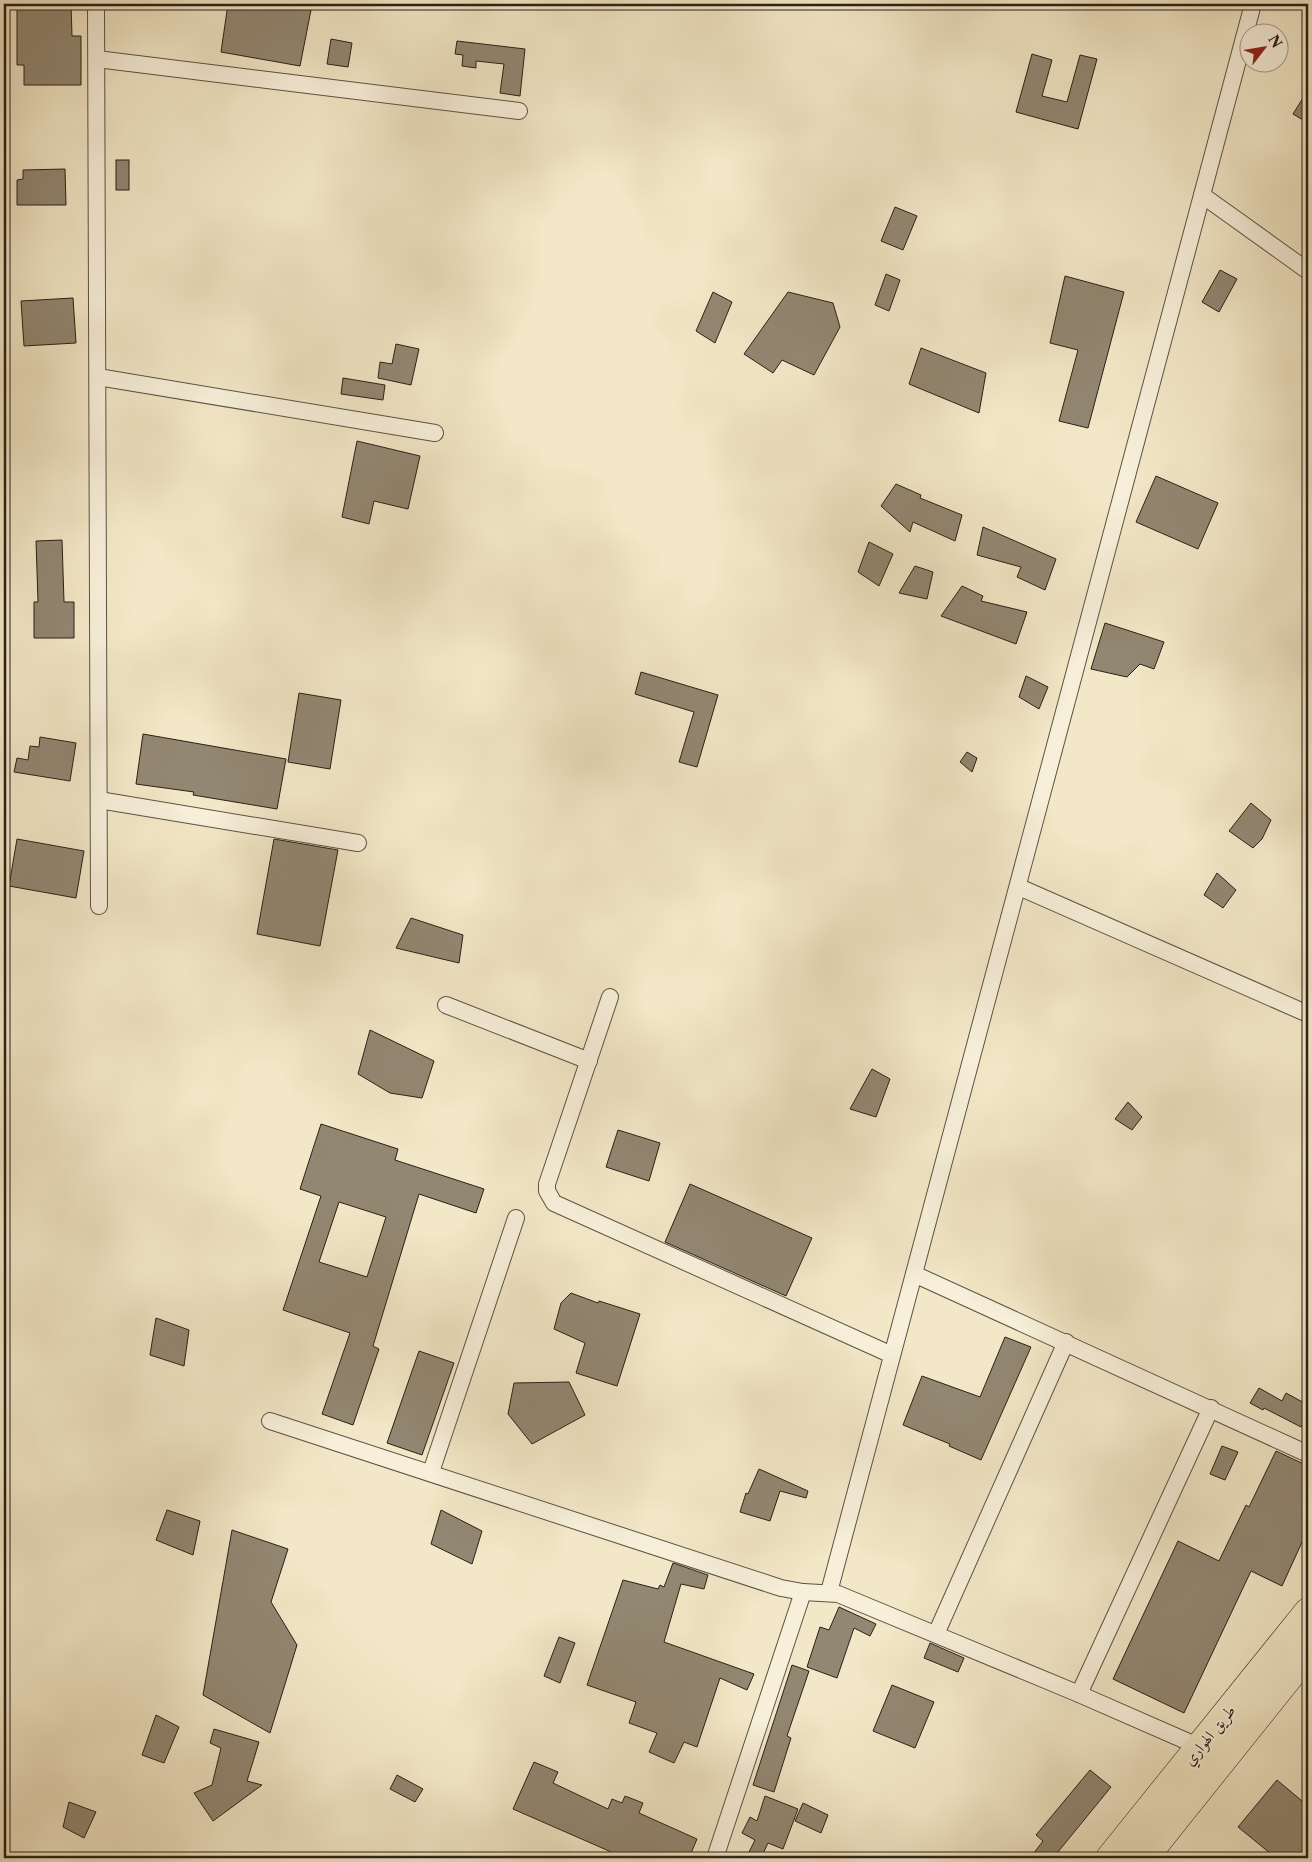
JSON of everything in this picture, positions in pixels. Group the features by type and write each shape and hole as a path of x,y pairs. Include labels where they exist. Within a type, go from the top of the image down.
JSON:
{"highway":[{"name":"طريق الهواري","path":"1110,1858 1308,1612"},
{"name":"طريق الهواري","path":"1144,1858 1308,1653"}],"street":[{"path":"96,4 100,906"},
{"path":"829,1592 1019,887 1253,4"},
{"path":"96,59 519,111"},
{"path":"1202,195 1308,271"},
{"path":"98,377 435,433"},
{"path":"99,800 358,843"},
{"path":"1019,887 1308,1014"},
{"path":"610,997 547,1184 547,1191 554,1203 892,1354"},
{"path":"446,1005 590,1060"},
{"path":"431,1472 516,1218"},
{"path":"914,1274 1211,1408 1308,1454"},
{"path":"936,1634 1066,1342"},
{"path":"1079,1694 1211,1408"},
{"path":"270,1421 431,1472 781,1588 803,1592 829,1592 936,1634 1200,1747"},
{"path":"715,1858 803,1592"}],"building":[{"path":"17,4 71,4 72,36 81,36 81,85 24,85 24,65 17,65"},
{"path":"228,4 276,6 280,4 311,10 300,66 221,52"},
{"path":"331,39 352,43 348,67 327,64"},
{"path":"457,41 525,49 520,96 500,93 504,64 476,61 476,68 462,66 463,55 455,54"},
{"path":"1032,54 1052,60 1042,96 1067,102 1080,55 1097,59 1078,129 1016,112"},
{"path":"1308,90 1308,123 1293,114"},
{"path":"116,160 129,160 129,190 116,190"},
{"path":"65,169 66,205 17,205 17,180 23,179 23,170"},
{"path":"895,207 917,216 903,250 881,241"},
{"path":"1220,270 1237,279 1219,312 1202,302"},
{"path":"886,274 900,280 889,311 875,305"},
{"path":"1065,276 1124,292 1088,428 1059,421 1078,350 1050,343"},
{"path":"713,292 732,302 715,343 696,331"},
{"path":"788,292 833,303 840,327 814,375 782,360 773,373 744,354"},
{"path":"73,298 76,343 24,346 21,301"},
{"path":"396,344 419,349 411,385 378,378 380,362 392,364"},
{"path":"921,348 986,373 979,413 909,384"},
{"path":"343,378 385,385 383,400 341,394"},
{"path":"357,441 420,456 408,509 374,501 369,524 342,517"},
{"path":"1156,476 1218,503 1198,549 1136,522"},
{"path":"896,484 921,495 920,498 962,515 955,541 913,522 910,532 881,506"},
{"path":"983,527 1056,559 1045,590 1017,577 1021,567 977,555"},
{"path":"62,540 64,602 74,602 74,638 34,638 34,602 38,602 36,541"},
{"path":"869,542 893,554 879,586 858,572"},
{"path":"915,566 933,572 927,599 899,593"},
{"path":"962,586 983,596 981,601 1027,612 1016,644 941,616"},
{"path":"1105,623 1164,642 1154,669 1140,664 1127,677 1091,669"},
{"path":"641,672 718,695 697,767 679,762 694,712 635,694"},
{"path":"1026,676 1048,687 1039,709 1019,697"},
{"path":"299,693 341,700 330,769 288,762"},
{"path":"143,734 286,759 277,809 193,795 194,792 136,784"},
{"path":"40,737 76,743 70,781 14,772 17,758 28,760 30,746 39,747"},
{"path":"967,752 977,758 972,772 960,762"},
{"path":"1251,803 1271,820 1262,839 1253,848 1229,831"},
{"path":"17,839 84,851 76,898 9,886"},
{"path":"274,839 338,850 320,946 257,934"},
{"path":"1217,873 1236,890 1223,908 1204,895"},
{"path":"411,918 463,935 459,963 396,948"},
{"path":"370,1030 434,1061 422,1098 390,1093 358,1074"},
{"path":"872,1069 890,1079 876,1117 850,1109"},
{"path":"1128,1102 1142,1117 1132,1130 1115,1119"},
{"path":"321,1124 398,1149 395,1160 484,1189 476,1213 419,1194 373,1346 379,1349 353,1425 322,1414 350,1333 283,1310 321,1196 300,1189","holes":["339,1202 386,1217 367,1277 319,1262"]},
{"path":"618,1130 660,1143 649,1181 606,1167"},
{"path":"690,1184 812,1238 786,1296 665,1242"},
{"path":"571,1293 598,1303 599,1301 640,1314 617,1386 576,1373 585,1343 554,1329 561,1303"},
{"path":"156,1318 189,1330 184,1366 150,1355"},
{"path":"1005,1337 1031,1347 981,1460 949,1446 950,1444 903,1425 922,1376 980,1397"},
{"path":"419,1351 454,1363 422,1455 387,1443"},
{"path":"569,1382 585,1415 532,1444 508,1414 514,1383"},
{"path":"1259,1388 1282,1401 1286,1393 1308,1405 1308,1413 1301,1427 1250,1403"},
{"path":"1222,1446 1238,1452 1225,1480 1210,1474"},
{"path":"1276,1451 1308,1466 1308,1529 1282,1586 1251,1571 1184,1713 1113,1679 1178,1541 1219,1561 1246,1505 1249,1507"},
{"path":"759,1469 808,1491 806,1498 780,1491 770,1521 740,1512 746,1493 748,1494"},
{"path":"167,1510 200,1521 193,1555 156,1540"},
{"path":"441,1510 482,1531 472,1564 431,1544"},
{"path":"232,1530 288,1549 271,1602 297,1645 270,1733 203,1695"},
{"path":"673,1563 708,1575 704,1589 681,1584 664,1642 754,1674 747,1690 720,1678 697,1747 684,1742 674,1763 649,1752 657,1733 629,1723 636,1702 587,1685 623,1580 658,1589 660,1585 664,1587"},
{"path":"839,1607 876,1624 870,1636 854,1628 837,1678 807,1667 820,1627 829,1630"},
{"path":"559,1637 575,1643 560,1683 544,1676"},
{"path":"930,1643 964,1658 958,1672 924,1658"},
{"path":"792,1665 809,1671 787,1736 791,1738 774,1792 753,1785"},
{"path":"892,1685 934,1702 915,1748 873,1731"},
{"path":"156,1715 179,1727 164,1763 142,1755"},
{"path":"214,1729 259,1742 247,1781 262,1785 213,1821 194,1793 212,1785 221,1748 210,1743"},
{"path":"534,1762 558,1772 553,1783 608,1809 612,1799 622,1803 625,1796 643,1803 639,1813 697,1839 689,1858 625,1858 513,1809"},
{"path":"1090,1770 1111,1787 1053,1858 1030,1858 1043,1841 1036,1835"},
{"path":"397,1775 423,1789 415,1802 390,1789"},
{"path":"1277,1780 1308,1806 1308,1858 1276,1858 1238,1827"},
{"path":"765,1796 798,1809 783,1849 768,1843 761,1858 749,1852 755,1840 742,1833 750,1817 757,1821"},
{"path":"69,1802 96,1812 84,1838 63,1827"},
{"path":"803,1803 828,1815 821,1833 795,1821"}]}
